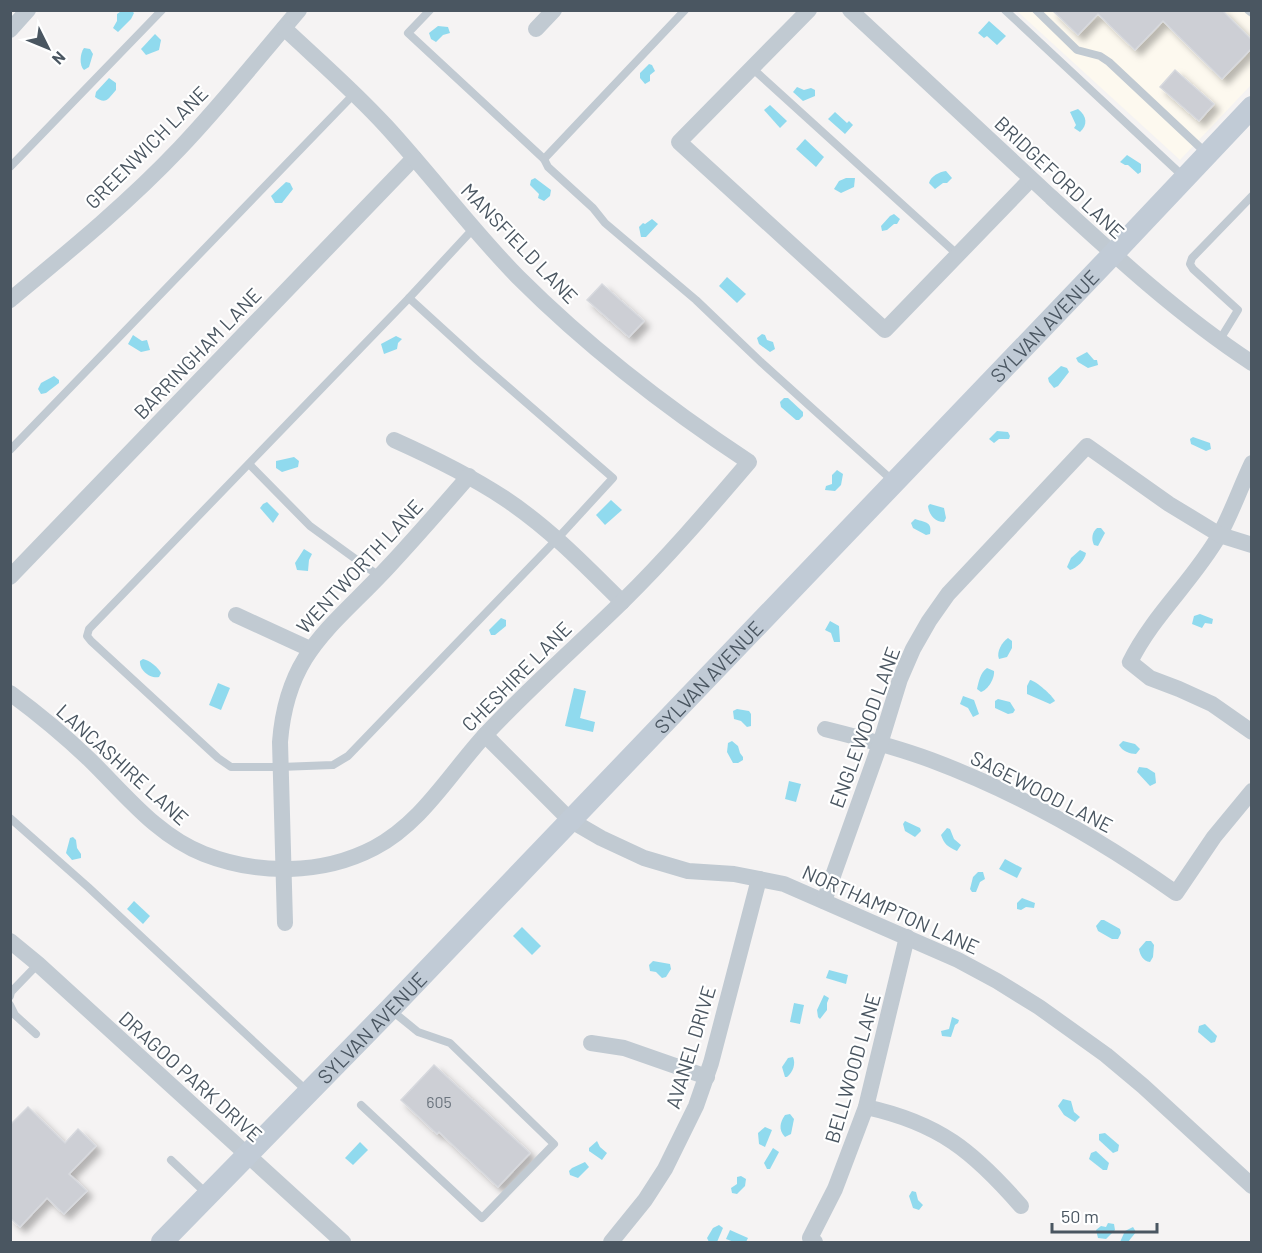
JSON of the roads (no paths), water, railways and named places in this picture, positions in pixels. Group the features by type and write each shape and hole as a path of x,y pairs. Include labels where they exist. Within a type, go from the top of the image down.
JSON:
{"main road":[{"name":"SYLVAN AVENUE","path":"162,1242 390,1010 1208,155 1251,107"}],"street":[{"path":"10,30 28,10"},
{"name":"GREENWICH LANE","path":"10,300 125,201 178,149 229,95 299,10"},
{"path":"536,29 554,10"},
{"path":"809,10 679,142 885,330 1032,179"},
{"name":"BRIDGEFORD LANE","path":"850,10 1113,254 1181,312 1219,342 1251,363"},
{"name":"MANSFIELD LANE","path":"284,28 354,94 517,275 574,328 660,400 749,462"},
{"name":"BARRINGHAM LANE","path":"10,577 414,159"},
{"path":"394,440 469,476 506,499 557,539 622,602"},
{"name":"ENGLEWOOD LANE","path":"824,901 880,744 900,679 929,621 948,594 1087,446 1160,499 1220,535"},
{"name":"CHESHIRE LANE","path":"284,870 326,865 349,859 374,848 415,820 485,735 622,602 698,523 749,462"},
{"path":"1251,463 1220,535 1139,642 1130,662 1150,678 1212,704 1251,732"},
{"name":"WENTWORTH LANE","path":"285,922 280,742 287,695 310,649 323,633 379,576 469,476"},
{"path":"1220,535 1251,545"},
{"path":"236,615 310,649"},
{"name":"LANCASHIRE LANE","path":"10,693 86,757 158,828 178,841 202,854 228,862 284,870"},
{"name":"SAGEWOOD LANE","path":"825,729 941,764 1028,802 1106,846 1176,893 1214,837 1251,791"},
{"name":"NORTHAMPTON LANE","path":"485,735 570,820 601,838 644,858 688,871 734,874 784,884 958,960 997,981 1074,1031 1143,1086 1251,1186"},
{"name":"AVANEL DRIVE","path":"611,1242 645,1200 685,1131 707,1077 759,879"},
{"name":"BELLWOOD LANE","path":"813,1240 866,1107 907,937"},
{"name":"DRAGOO PARK DRIVE","path":"10,941 343,1242"},
{"path":"591,1043 624,1048 707,1077"},
{"path":"866,1107 915,1120 955,1142 993,1174 1021,1206"}],"lane":[{"path":"10,167 162,10"},
{"path":"430,10 408,33 544,159 548,167 593,208 605,223 696,300 894,483"},
{"path":"544,159 685,10"},
{"path":"1005,10 1186,178"},
{"path":"1036,10 1077,50 1100,56 1109,62 1208,155"},
{"path":"752,68 958,255"},
{"path":"10,450 354,94"},
{"path":"1219,342 1238,310 1193,269 1192,258 1251,196"},
{"path":"409,298 613,478 348,756 333,765 280,768 231,767 87,636 89,629 474,228"},
{"path":"249,464 310,526 379,576"},
{"path":"10,818 88,887 308,1092"},
{"path":"10,996 11,992 38,964"},
{"path":"10,1005 15,1015 36,1034"},
{"path":"361,1105 482,1218 554,1144 450,1043 418,1032 390,1010"},
{"path":"171,1160 208,1195"}],"water":[{"path":"123,10 134,13 118,32 113,28 117,21 117,14"},
{"path":"989,21 1006,36 997,45 987,36 984,38 978,33"},
{"path":"438,26 448,27 450,33 443,35 436,42 431,39 429,33"},
{"path":"155,34 161,40 159,50 146,55 141,49"},
{"path":"84,48 90,49 93,54 89,67 84,70 81,66 81,59"},
{"path":"649,64 655,71 650,75 650,81 645,84 640,78 640,73"},
{"path":"109,78 116,83 116,90 107,100 102,101 95,97 96,92"},
{"path":"797,87 804,90 811,88 815,90 815,96 803,101 793,92"},
{"path":"770,105 787,121 780,128 764,110"},
{"path":"1078,109 1085,121 1080,132 1074,128 1076,125 1070,112"},
{"path":"835,112 847,123 849,121 853,125 845,134 828,119"},
{"path":"805,139 824,157 816,167 796,149"},
{"path":"1127,155 1141,164 1141,172 1138,174 1128,165 1120,162"},
{"path":"946,171 952,178 935,189 929,183 930,181 936,175"},
{"path":"535,178 551,190 550,196 544,201 538,198 539,194 530,185 531,180"},
{"path":"855,178 854,187 841,193 834,189 839,181"},
{"path":"286,182 290,183 293,189 282,203 275,203 271,196"},
{"path":"894,214 900,219 897,224 882,231 881,226"},
{"path":"652,219 658,224 646,237 641,237 639,227"},
{"path":"727,277 746,294 737,303 719,286"},
{"path":"762,334 767,340 773,342 775,349 770,352 759,344 757,338"},
{"path":"133,335 142,341 147,340 150,350 141,352 128,344"},
{"path":"396,336 402,339 397,349 384,354 381,344"},
{"path":"1087,352 1094,360 1097,360 1098,365 1088,368 1078,362 1076,358"},
{"path":"1061,366 1067,368 1069,372 1054,388 1048,378"},
{"path":"54,376 59,383 41,394 38,389 41,383"},
{"path":"788,398 803,412 799,420 781,407 780,402"},
{"path":"997,431 1008,432 1009,439 999,439 994,443 989,439"},
{"path":"1193,437 1210,443 1211,449 1206,451 1191,444 1190,439"},
{"path":"294,457 299,461 298,467 282,472 276,468 276,461"},
{"path":"837,470 843,474 841,485 835,491 825,490 826,486 832,484 832,475"},
{"path":"611,500 622,510 605,525 596,515"},
{"path":"267,502 279,514 273,523 260,508"},
{"path":"930,504 944,508 946,518 944,522 938,521 931,515 928,506"},
{"path":"915,519 929,524 930,534 926,535 913,528 911,523"},
{"path":"1097,528 1101,528 1105,533 1098,546 1094,545 1092,538"},
{"path":"304,549 312,554 308,571 297,570 295,563"},
{"path":"1080,550 1086,553 1084,558 1078,566 1070,570 1067,567 1071,558"},
{"path":"1200,614 1213,619 1212,624 1205,623 1202,628 1192,624 1194,616"},
{"path":"501,618 506,620 506,626 495,635 491,635 489,630"},
{"path":"830,621 839,626 840,642 834,642 831,633 825,630"},
{"path":"1008,638 1012,641 1012,648 1007,657 999,659 1000,647"},
{"path":"143,659 158,668 161,673 159,677 152,677 143,671 140,661"},
{"path":"987,668 994,671 993,677 981,692 977,689 978,683"},
{"path":"1030,680 1044,689 1055,701 1050,704 1027,694"},
{"path":"218,683 230,688 221,710 209,705"},
{"path":"574,688 586,691 580,718 595,722 593,732 565,726"},
{"path":"963,696 974,700 979,714 973,717 968,708 960,704"},
{"path":"998,699 1010,702 1015,710 1013,713 1008,714 995,708 995,701"},
{"path":"737,709 749,711 751,726 747,727 741,721 734,719 733,711"},
{"path":"732,741 738,746 743,757 743,760 738,763 733,763 727,752 728,743"},
{"path":"1123,741 1135,744 1140,749 1136,754 1126,752 1119,745"},
{"path":"1139,767 1147,768 1155,773 1156,783 1150,786 1137,772"},
{"path":"789,781 801,784 796,802 785,799"},
{"path":"905,821 920,828 921,831 915,837 905,831 903,824"},
{"path":"947,828 961,845 957,851 947,845 942,838 941,835"},
{"path":"73,837 81,858 72,860 66,853 70,838"},
{"path":"1005,859 1022,868 1017,878 999,869"},
{"path":"978,872 983,872 985,879 980,882 976,892 972,892 970,889 973,877"},
{"path":"1022,898 1035,903 1034,908 1017,909 1017,903"},
{"path":"134,901 150,916 143,924 127,909"},
{"path":"1101,920 1120,929 1118,939 1112,939 1098,931 1096,926"},
{"path":"522,927 541,946 532,955 513,936"},
{"path":"1146,941 1151,941 1154,945 1150,962 1142,957 1139,949"},
{"path":"653,961 670,964 671,969 666,977 662,978 656,972 650,971 649,965"},
{"path":"829,970 848,975 846,984 826,978"},
{"path":"824,995 829,998 827,1010 820,1019 817,1010"},
{"path":"794,1003 804,1005 800,1024 790,1022"},
{"path":"952,1017 959,1020 951,1037 942,1036 941,1031 949,1029"},
{"path":"1205,1024 1217,1036 1215,1042 1211,1043 1198,1032 1199,1026"},
{"path":"793,1057 793,1068 785,1077 782,1067 788,1058"},
{"path":"1063,1099 1071,1101 1074,1112 1080,1117 1075,1122 1064,1115 1058,1106"},
{"path":"790,1114 794,1119 791,1134 785,1137 781,1132 781,1123 785,1115"},
{"path":"765,1127 772,1130 765,1147 759,1144 758,1133"},
{"path":"1105,1133 1119,1145 1118,1151 1113,1153 1099,1140 1099,1134"},
{"path":"597,1141 607,1153 602,1160 589,1151 589,1148"},
{"path":"360,1142 368,1150 353,1165 345,1158"},
{"path":"773,1148 779,1152 770,1169 767,1169 764,1163"},
{"path":"1096,1151 1109,1163 1107,1170 1103,1170 1089,1159 1091,1153"},
{"path":"585,1162 589,1167 578,1178 570,1175 569,1171 572,1168"},
{"path":"741,1176 746,1179 745,1186 737,1194 732,1193 731,1188 737,1184 737,1177"},
{"path":"912,1191 916,1192 918,1200 923,1205 919,1210 913,1208 909,1196"},
{"path":"1108,1223 1114,1224 1115,1230 1106,1239 1098,1238 1096,1230 1101,1226 1106,1227"},
{"path":"719,1225 723,1228 717,1242 709,1242 707,1238 713,1228"},
{"path":"1133,1227 1136,1232 1128,1242 1120,1242 1125,1231"},
{"path":"730,1230 748,1238 746,1242 726,1239"}]}
